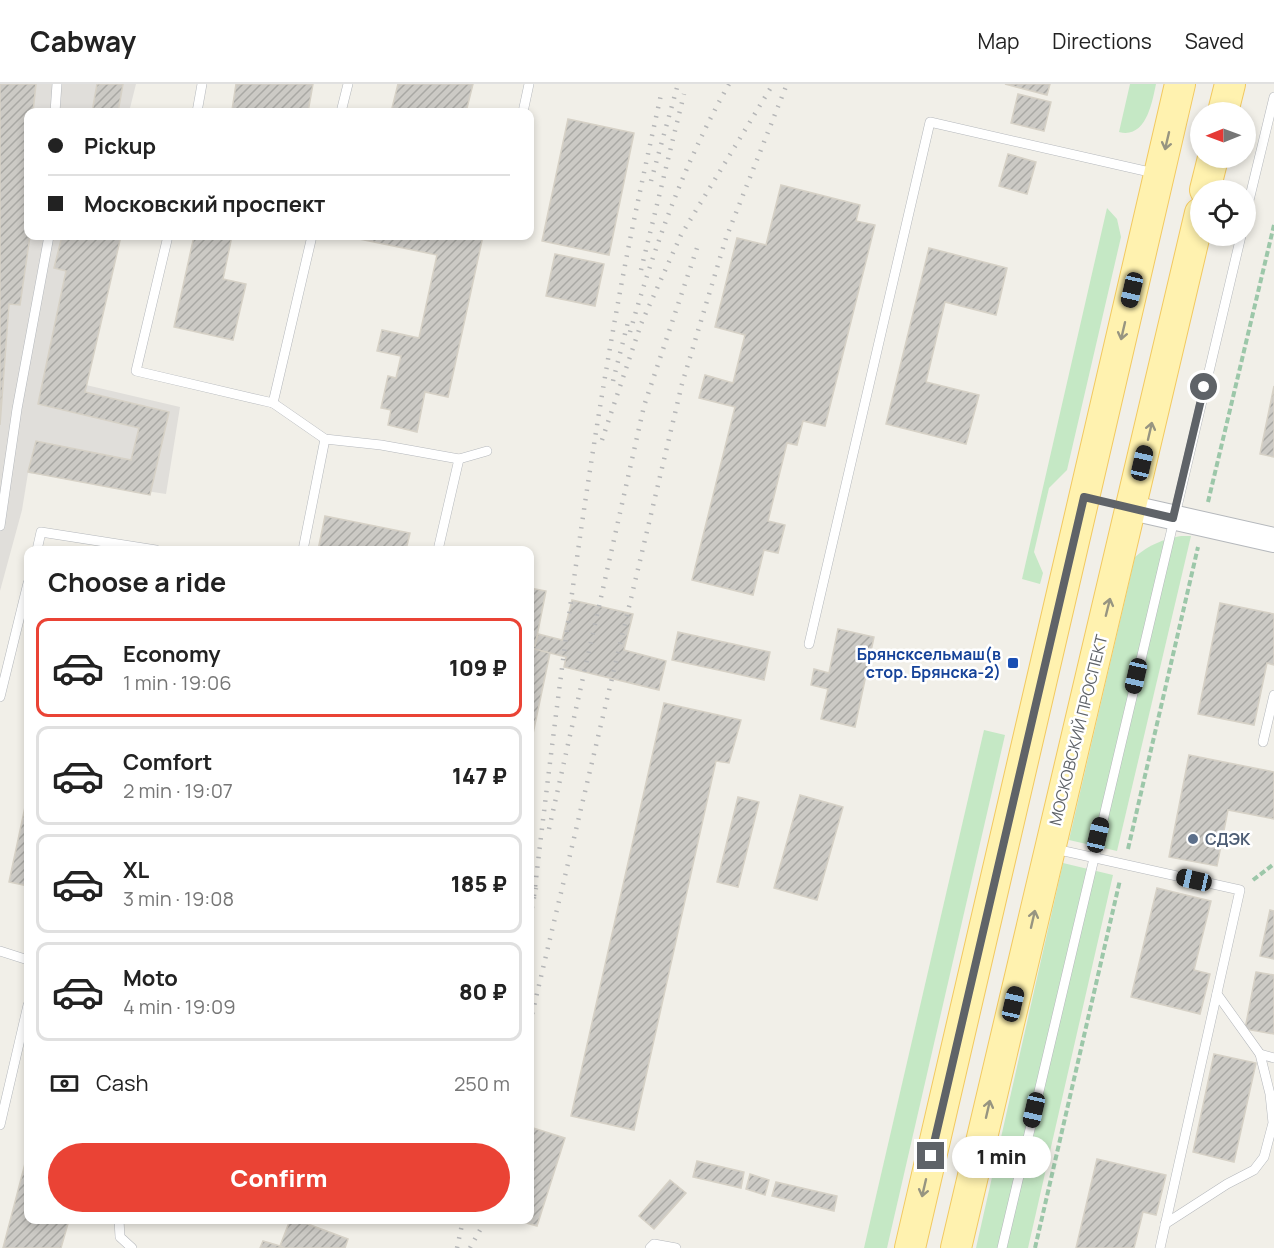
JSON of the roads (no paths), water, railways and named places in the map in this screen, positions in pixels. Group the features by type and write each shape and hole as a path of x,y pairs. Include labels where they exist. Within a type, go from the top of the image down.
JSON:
{"main road":[{"path":"910,1248 1180,84"},
{"path":"1226,102 1230,84"},
{"name":"МОСКОВСКИЙ ПРОСПЕКТ","path":"956,1248 1192,246"},
{"path":"1084,497 1132,508"}],"street":[{"path":"1132,508 1274,540"}],"lane":[{"path":"56,108 57,84"},
{"path":"198,108 202,84"},
{"path":"342,108 348,84"},
{"path":"524,108 529,84"},
{"path":"1254,180 1274,97"},
{"path":"809,644 930,122 1159,174"},
{"path":"0,526 17,409 48,240"},
{"path":"167,240 136,371 273,403 325,439 381,445 459,459 487,451"},
{"path":"273,403 311,240"},
{"path":"1002,1248 1239,246"},
{"path":"304,546 325,439"},
{"path":"439,546 459,459"},
{"path":"38,546 41,532 130,546"},
{"path":"0,697 24,599"},
{"path":"1263,742 1274,695"},
{"path":"1050,848 1240,891 1160,1248"},
{"path":"0,951 24,959"},
{"path":"1165,1224 1227,1184 1254,1170 1264,1157 1273,1123 1270,1094 1260,1054 1217,994"},
{"path":"0,1125 24,1022"},
{"path":"1260,1054 1274,1058"},
{"path":"119,1224 120,1237 132,1248"},
{"path":"650,1248 654,1244 676,1248"}],"railway":[{"path":"651,181 678,84"},
{"path":"630,332 684,174 729,84"},
{"path":"602,440 641,324 681,235 773,84"},
{"path":"534,1006 682,384 726,238 787,84"},
{"path":"534,896 562,665 608,358 662,90"},
{"path":"641,270 684,94"},
{"path":"549,829 644,406 697,248"},
{"path":"613,381 628,322"},
{"path":"534,898 536,888"},
{"path":"457,1248 462,1224"},
{"path":"470,1248 482,1224"}],"place":[{"name":"Брянсксельмаш(в стор. Брянска-2)","path":"1013,663"},
{"name":"СДЭК","path":"1193,839"}]}
